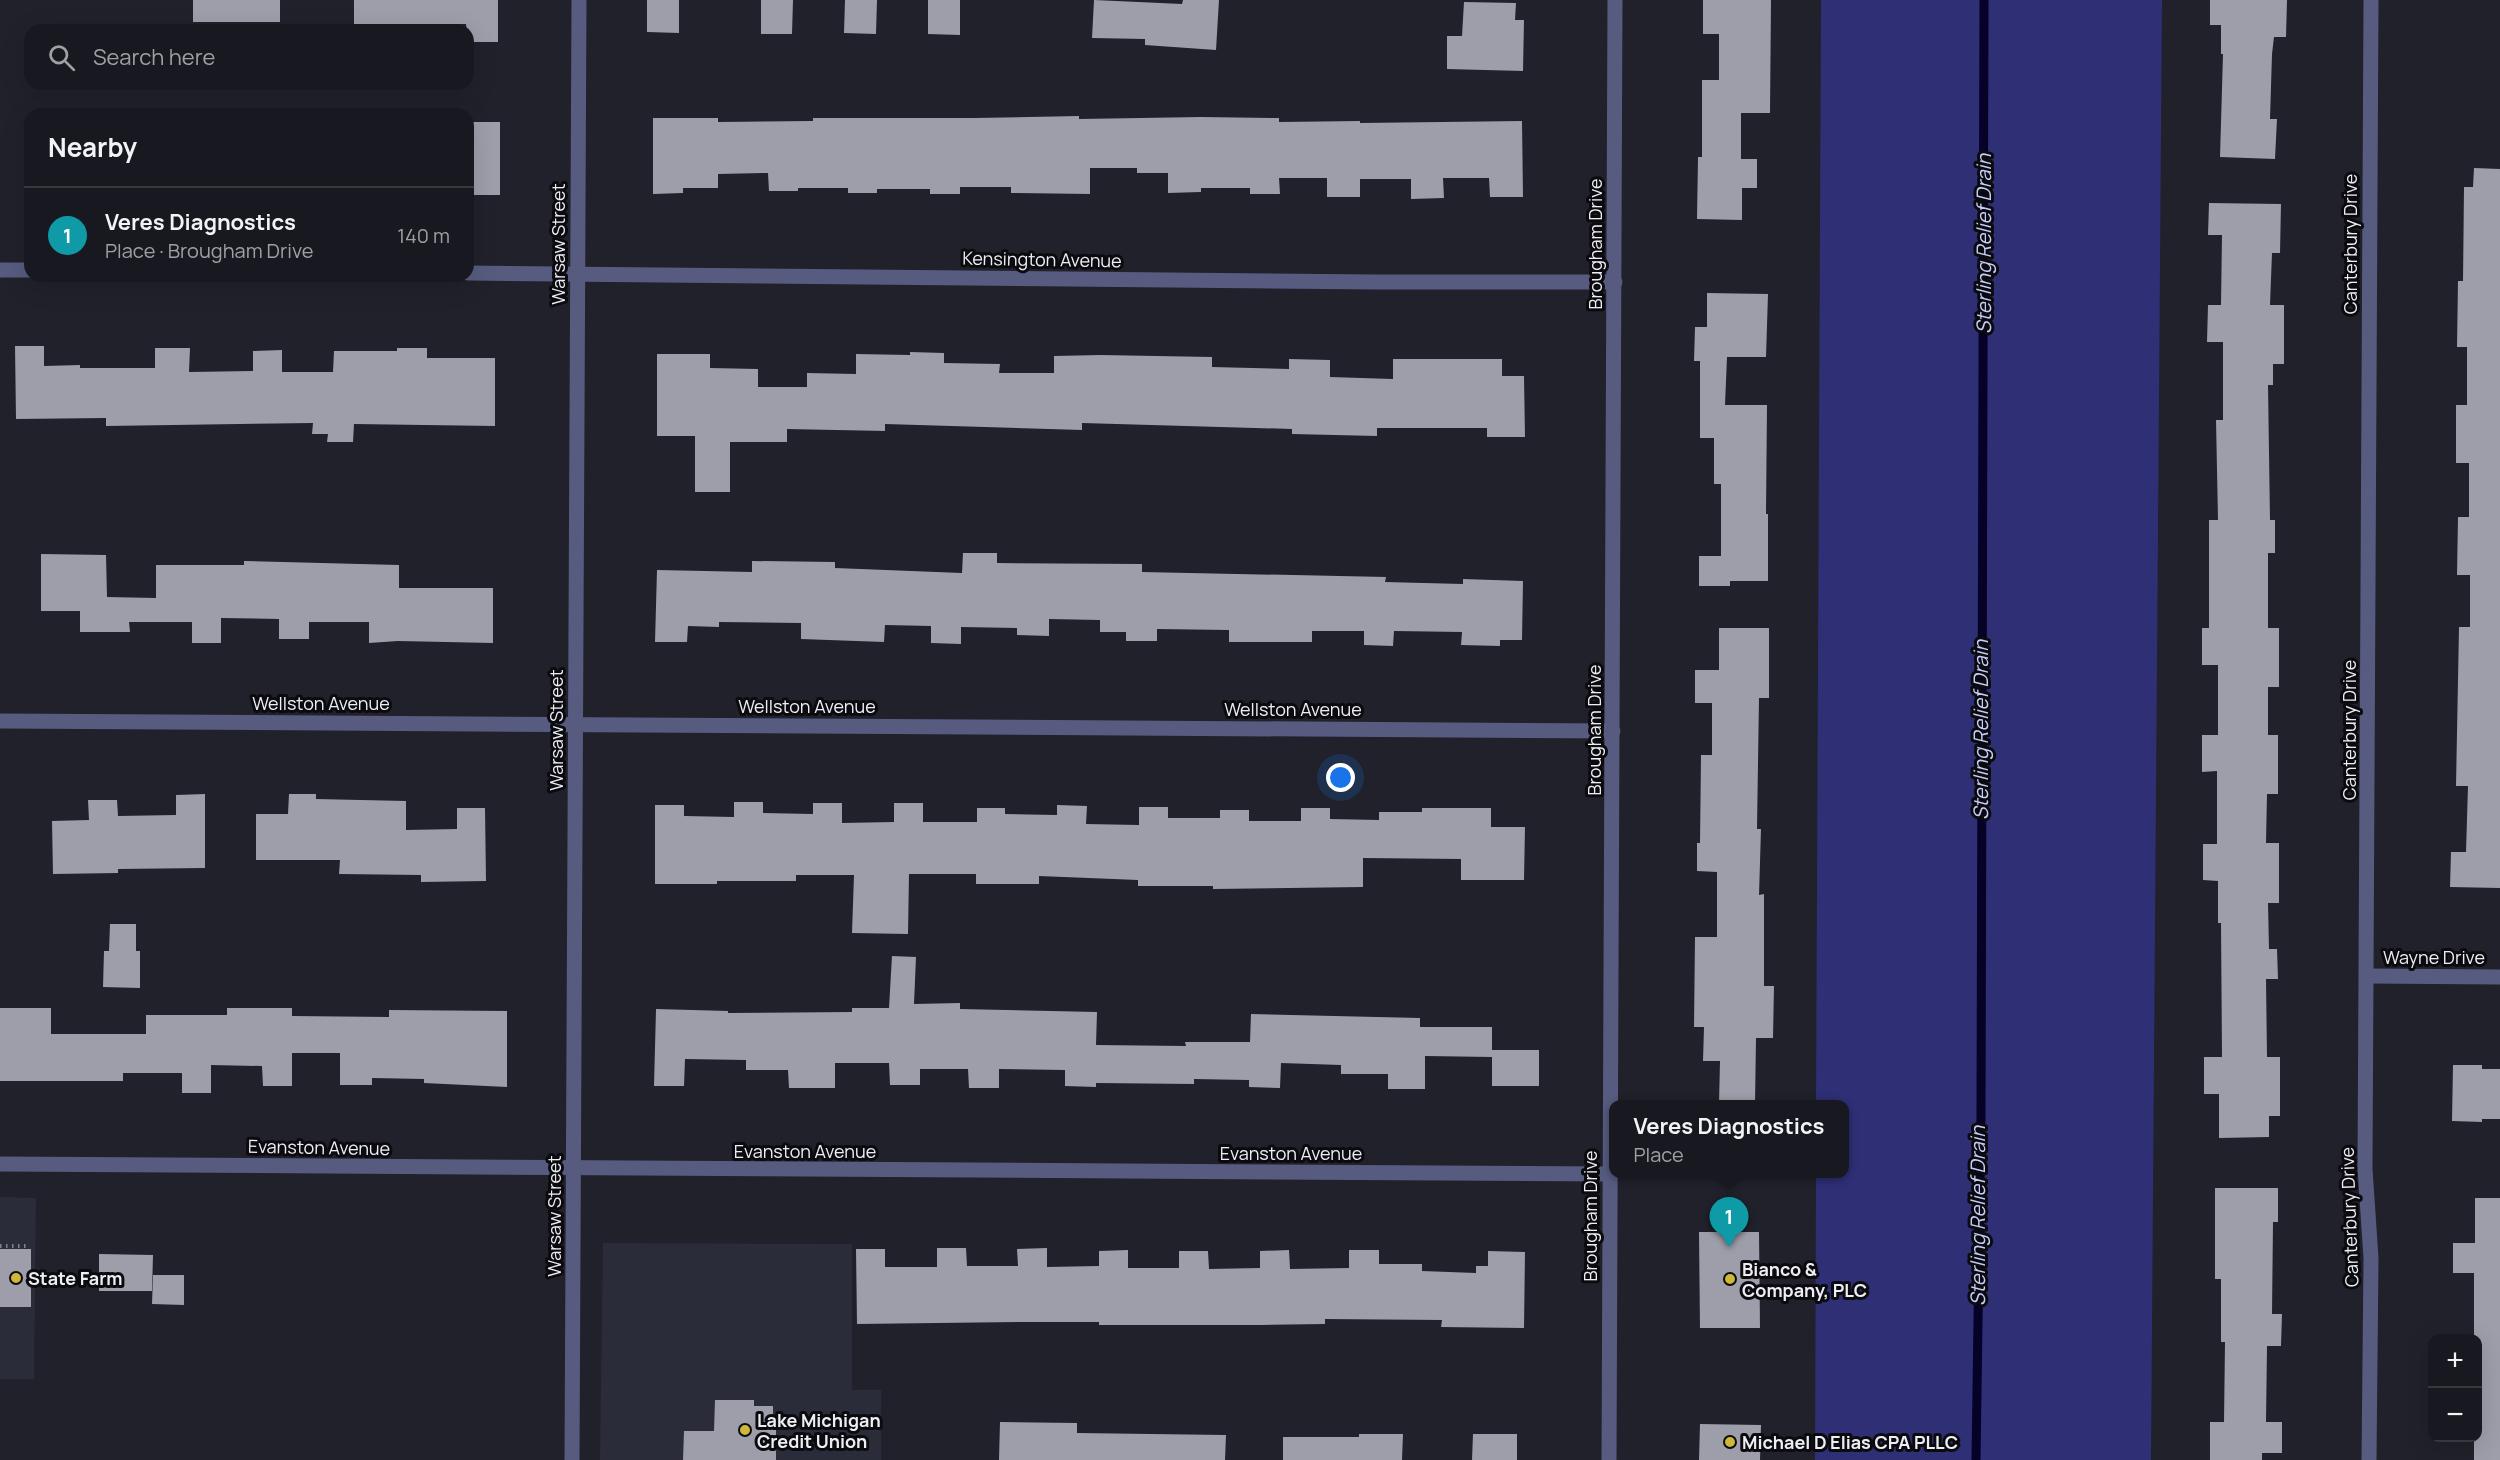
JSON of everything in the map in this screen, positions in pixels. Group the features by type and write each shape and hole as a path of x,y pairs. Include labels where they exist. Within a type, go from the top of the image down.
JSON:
{"street":[{"name":"Warsaw Street","path":"572,1460 579,0"},
{"name":"Brougham Drive","path":"1611,1100 1615,0"},
{"name":"Canterbury Drive","path":"2369,1460 2371,1258 2365,1169 2368,976 2371,0"},
{"path":"0,270 24,270"},
{"name":"Kensington Avenue","path":"474,273 1378,282 1615,282"},
{"name":"Wellston Avenue","path":"0,721 1613,731"},
{"name":"Wayne Drive","path":"2368,976 2500,977"},
{"name":"Evanston Avenue","path":"0,1164 1609,1174"},
{"name":"Brougham Drive","path":"1609,1460 1610,1178"}],"path":[{"path":"0,1246 27,1246"}],"shaded area":[{"name":"Sterling Relief Drain","path":"1821,0 2162,0 2151,1460 1815,1460 1816,1178 1849,1178 1849,1100 1816,1100"},
{"path":"0,1197 36,1198 34,1379 0,1379"},
{"path":"603,1243 852,1244 852,1390 881,1390 881,1460 600,1460"}],"building":[{"path":"193,0 280,0 280,22 193,22"},
{"path":"354,0 498,0 498,42 474,42 474,24 354,24"},
{"path":"647,0 679,0 679,33 647,32"},
{"path":"761,0 793,0 792,34 761,34"},
{"path":"845,0 877,0 876,34 844,33"},
{"path":"928,0 960,0 960,35 928,34"},
{"path":"1094,0 1182,4 1183,0 1219,0 1216,50 1145,45 1145,39 1092,38"},
{"path":"1703,0 1771,0 1770,113 1741,113 1741,159 1757,159 1757,188 1742,188 1742,220 1697,219 1698,157 1702,157 1702,80 1719,80 1719,34 1703,34"},
{"path":"2210,0 2287,0 2286,37 2274,37 2272,54 2270,119 2277,119 2275,159 2220,157 2223,54 2221,54 2221,25 2210,25"},
{"path":"1464,2 1516,3 1515,20 1524,20 1523,71 1447,69 1447,36 1462,36"},
{"path":"1079,116 1079,119 1279,118 1279,122 1360,121 1360,123 1522,121 1523,197 1490,197 1489,178 1443,178 1444,198 1411,199 1411,179 1360,179 1360,197 1327,197 1327,178 1279,178 1280,194 1250,194 1250,188 1201,188 1201,192 1168,193 1168,173 1137,173 1137,168 1090,168 1090,194 1011,193 1011,187 960,187 960,194 930,194 930,189 877,189 877,193 848,193 848,188 798,188 798,191 769,191 768,173 718,174 718,188 683,188 683,193 653,194 653,118 718,118 718,122 813,121 813,118"},
{"path":"474,122 500,122 500,195 474,195"},
{"path":"2474,168 2500,169 2500,888 2450,887 2451,852 2466,852 2468,786 2456,786 2459,627 2470,627 2470,575 2457,575 2458,517 2469,517 2469,463 2456,463 2456,405 2467,405 2467,347 2457,347 2458,281 2463,281 2464,187 2473,187"},
{"path":"2209,203 2281,204 2280,253 2272,253 2270,305 2284,305 2284,364 2273,364 2273,385 2268,385 2270,520 2275,520 2275,553 2268,553 2268,628 2279,628 2279,687 2268,687 2268,735 2278,735 2278,794 2267,794 2266,843 2279,843 2279,903 2268,903 2269,949 2277,949 2278,979 2266,979 2267,1057 2280,1057 2280,1116 2269,1116 2269,1137 2219,1138 2219,1094 2204,1094 2204,1057 2222,1057 2221,923 2218,923 2218,881 2203,880 2203,844 2217,844 2217,771 2202,772 2202,735 2218,735 2218,665 2202,665 2202,628 2209,628 2209,520 2218,520 2216,420 2223,420 2223,342 2207,342 2208,305 2221,305 2222,235 2208,235"},
{"path":"1707,293 1768,294 1766,357 1727,357 1725,405 1767,405 1768,581 1730,581 1730,586 1699,586 1699,556 1721,556 1721,484 1714,484 1714,438 1700,438 1700,361 1694,361 1695,327 1707,327"},
{"path":"15,346 44,346 44,366 80,365 80,368 155,368 155,348 190,348 189,372 253,371 253,351 282,350 282,372 333,372 334,351 397,351 397,348 427,348 427,358 495,358 495,426 354,424 353,442 327,442 328,434 312,434 313,423 106,426 106,418 16,419"},
{"path":"910,352 944,353 944,363 1000,364 999,373 1054,373 1054,356 1101,355 1212,357 1212,367 1289,369 1289,359 1330,360 1330,377 1393,379 1393,359 1502,359 1502,376 1524,376 1525,437 1487,437 1487,428 1377,428 1377,436 1292,434 1292,429 1082,423 1082,430 885,424 885,431 787,429 787,442 730,442 730,492 695,492 695,436 657,436 657,354 710,354 710,368 758,369 758,387 807,387 807,373 856,374 856,354 910,355"},
{"path":"963,553 997,553 997,563 1142,564 1142,572 1386,577 1385,582 1463,584 1463,579 1523,581 1522,640 1500,640 1500,646 1461,645 1462,632 1394,631 1393,646 1364,645 1364,631 1312,631 1312,642 1229,642 1229,630 1157,629 1157,641 1126,641 1126,632 1100,632 1100,620 1049,619 1049,636 1017,635 1017,628 961,627 961,644 931,643 931,626 885,625 884,642 801,639 801,623 719,622 719,627 688,626 687,642 655,642 657,570 752,572 752,561 835,562 835,568 962,573"},
{"path":"41,554 106,555 107,597 156,598 156,565 244,565 244,561 399,565 399,588 493,588 493,643 398,641 369,643 369,622 309,622 309,639 279,639 279,619 221,618 221,643 192,643 192,622 129,622 130,632 80,632 80,611 41,611"},
{"path":"1719,628 1769,628 1769,698 1759,698 1757,829 1761,829 1759,895 1764,894 1764,986 1774,986 1773,1038 1756,1038 1755,1100 1719,1100 1720,1061 1703,1061 1704,1027 1694,1027 1695,937 1717,937 1717,872 1697,871 1697,843 1700,843 1701,755 1712,755 1712,703 1695,703 1695,670 1719,670"},
{"path":"205,794 205,868 118,869 118,873 53,874 52,821 89,820 88,800 117,800 118,816 176,815 176,795"},
{"path":"289,794 316,794 316,799 406,801 406,830 457,829 457,808 485,808 486,881 421,882 421,875 339,874 340,860 256,860 256,814 288,814"},
{"path":"734,802 763,802 763,813 813,814 813,803 842,803 842,823 894,822 894,803 923,803 923,822 977,822 977,808 1005,808 1005,814 1057,815 1057,805 1087,806 1086,824 1139,825 1139,807 1168,807 1168,818 1220,818 1220,810 1249,810 1249,821 1301,821 1301,808 1330,808 1330,819 1379,820 1379,812 1422,812 1422,808 1491,808 1491,827 1525,827 1524,880 1461,880 1461,859 1363,858 1363,887 1213,889 1213,886 1138,886 1138,880 1039,876 1039,884 976,884 976,874 909,874 908,934 852,933 854,875 796,875 796,881 655,884 655,805 684,805 684,816 734,817"},
{"path":"110,924 136,924 136,951 140,951 140,988 103,987 104,951 109,951"},
{"path":"892,956 916,957 914,1004 960,1003 960,1009 1097,1012 1096,1045 1186,1046 1185,1042 1250,1042 1251,1014 1420,1018 1420,1027 1492,1027 1492,1050 1539,1050 1539,1086 1492,1086 1492,1057 1425,1056 1425,1089 1388,1089 1388,1074 1341,1074 1341,1065 1281,1063 1280,1088 1249,1087 1249,1080 1194,1079 1194,1084 1096,1083 1096,1087 1065,1086 1065,1070 999,1069 999,1088 969,1088 968,1069 920,1069 920,1085 890,1085 889,1063 835,1063 835,1088 789,1088 788,1070 746,1070 746,1060 685,1059 684,1086 654,1086 656,1009 728,1011 728,1013 852,1012 852,1008 889,1008"},
{"path":"0,1008 51,1008 51,1034 146,1034 146,1015 227,1015 227,1008 292,1008 292,1016 389,1017 389,1010 507,1011 507,1087 424,1083 424,1079 372,1078 372,1085 340,1085 340,1053 292,1053 292,1086 263,1086 262,1066 211,1065 211,1093 182,1093 182,1073 123,1073 123,1081 0,1081"},
{"path":"2453,1065 2482,1065 2482,1069 2500,1069 2500,1119 2482,1119 2482,1122 2452,1121"},
{"path":"2215,1188 2278,1188 2278,1222 2273,1222 2272,1314 2282,1314 2281,1346 2267,1346 2266,1422 2282,1422 2282,1453 2262,1453 2262,1460 2210,1460 2210,1422 2224,1422 2225,1342 2221,1342 2221,1279 2215,1279"},
{"path":"2475,1198 2500,1198 2500,1460 2474,1460 2474,1442 2482,1442 2482,1334 2474,1334 2474,1273 2453,1273 2453,1243 2475,1243"},
{"path":"1699,1232 1759,1232 1760,1328 1700,1328"},
{"path":"937,1248 966,1248 967,1266 1018,1266 1017,1249 1047,1248 1047,1267 1099,1266 1099,1251 1128,1250 1128,1268 1179,1268 1179,1251 1208,1251 1209,1269 1260,1268 1260,1251 1289,1250 1290,1269 1349,1268 1349,1250 1379,1250 1379,1264 1422,1264 1422,1271 1476,1273 1476,1266 1488,1266 1488,1251 1525,1252 1524,1328 1441,1327 1442,1320 1325,1319 1325,1324 1261,1325 1099,1325 1099,1322 857,1324 856,1249 885,1249 885,1267 937,1267"},
{"name":"State Farm","path":"0,1249 31,1249 31,1307 0,1307"},
{"path":"99,1254 153,1255 152,1291 99,1291"},
{"path":"153,1275 184,1275 184,1305 152,1304"},
{"name":"Lake Michigan Credit Union","path":"715,1400 754,1400 754,1406 773,1406 776,1460 683,1460 684,1431 714,1431"},
{"path":"1000,1422 1077,1423 1077,1433 1226,1435 1225,1460 999,1460"},
{"name":"Michael D Elias CPA PLLC","path":"1700,1424 1761,1425 1760,1460 1699,1460"},
{"path":"1359,1434 1403,1434 1402,1460 1283,1460 1283,1437 1359,1437"},
{"path":"1473,1434 1517,1434 1517,1460 1472,1460"}],"waterway":[{"name":"Sterling Relief Drain","path":"1976,1460 1981,1113 1984,0"}],"place":[{"name":"Veres Diagnostics","path":"1729,1247"},
{"name":"State Farm","path":"16,1278"},
{"name":"Bianco & Company, PLC","path":"1730,1279"},
{"name":"Lake Michigan Credit Union","path":"745,1430"},
{"name":"Michael D Elias CPA PLLC","path":"1730,1442"}]}
